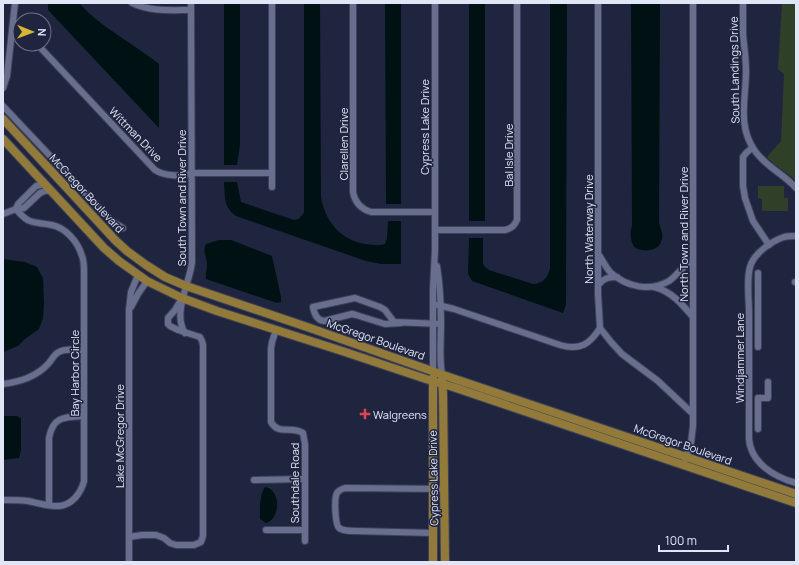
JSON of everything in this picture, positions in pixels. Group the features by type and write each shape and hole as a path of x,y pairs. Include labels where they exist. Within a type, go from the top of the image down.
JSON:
{"main road":[{"name":"McGregor Boulevard","path":"3,120 115,240 146,265 165,276 186,286 442,374 685,461 796,503"},
{"name":"McGregor Boulevard","path":"3,139 105,249 147,281 182,298 217,311 433,382 796,494"},
{"path":"47,187 49,182 54,183 81,204"},
{"path":"276,330 285,324 326,336 334,336"},
{"name":"Cypress Lake Drive","path":"433,371 433,562"},
{"name":"Cypress Lake Drive","path":"442,374 445,562"}],"street":[{"path":"132,3 143,8 156,10 191,6"},
{"path":"272,3 272,187"},
{"name":"Clarellen Drive","path":"353,3 354,198 361,207 371,212 435,212"},
{"name":"Cypress Lake Drive","path":"433,371 435,250 435,3"},
{"name":"Bal Isle Drive","path":"435,230 505,230 510,229 515,225 517,220 517,3"},
{"name":"North Waterway Drive","path":"598,3 598,306 600,328"},
{"name":"North Town and River Drive","path":"685,461 693,432 693,3"},
{"name":"South Landings Drive","path":"743,3 743,33 746,71 743,104 744,122 747,136 752,148 759,157 786,178 796,188"},
{"name":"South Town and River Drive","path":"186,333 180,325 182,298 190,274 192,262 191,6"},
{"path":"3,88 12,35"},
{"name":"Wittman Drive","path":"44,52 155,170 160,173 186,175 191,173 272,173"},
{"path":"3,106 108,218 123,228"},
{"path":"752,148 743,157 744,192 753,221 769,245"},
{"path":"3,214 16,209 18,204 36,186 47,187"},
{"name":"Bay Harbor Circle","path":"3,500 60,506 67,504 77,497 83,487 84,475 84,262 80,250 70,235 63,229 52,225 34,223 24,218 16,209"},
{"name":"Windjammer Lane","path":"796,236 782,238 769,245 759,253 754,258 749,274 749,444 753,455 772,473 796,483"},
{"name":"Cypress Lake Drive","path":"435,250 440,285 442,374"},
{"path":"599,255 606,267 626,283 644,287 659,285 670,280 685,266 693,262"},
{"path":"758,273 758,347"},
{"name":"Lake McGregor Drive","path":"129,562 129,310 131,292 138,275"},
{"path":"598,284 603,280 617,276"},
{"name":"Lake McGregor Drive","path":"129,310 147,281"},
{"path":"653,286 660,288 674,296 693,317"},
{"path":"129,537 156,535 173,544 197,545 202,540 204,532 203,345 200,337 186,333 168,324 170,316 182,298"},
{"path":"401,323 394,322 385,310 380,307 355,298 313,307 315,316 321,321 356,314 385,324 441,324"},
{"path":"433,304 571,348 582,346 587,343 600,328 622,354 658,381 693,414"},
{"path":"749,326 758,326"},
{"name":"Southdale Road","path":"276,330 271,349 271,422 278,429 299,430 303,433 305,444 305,541"},
{"path":"3,384 29,378 47,365 59,352 64,350 84,350"},
{"path":"749,398 768,398 768,382"},
{"path":"758,398 758,429"},
{"path":"49,505 50,431 54,425 66,417 84,416"},
{"path":"254,480 305,479"},
{"path":"434,533 344,530 337,524 336,519 337,493 340,489 345,488 444,489"},
{"path":"266,530 305,530"}],"green space":[{"path":"782,3 796,3 796,182 767,157 781,141 784,74 778,69"},
{"path":"758,186 784,186 784,198 788,198 788,211 762,211 762,199 758,198"}],"shaded area":[{"path":"48,3 79,3 104,25 159,64 159,128 52,14 52,12 48,10"},
{"path":"224,3 240,3 240,145 237,165 224,165"},
{"path":"304,3 320,3 321,196 323,205 335,228 349,239 366,244 385,244 387,238 388,221 401,221 401,264 381,264 366,261 236,216 227,205 224,182 237,182 241,202 294,220 300,218 304,212"},
{"path":"385,3 401,3 401,204 386,204"},
{"path":"469,3 485,3 485,221 469,221"},
{"path":"550,3 567,3 566,305 563,313 472,281 468,274 469,238 483,238 483,263 489,270 533,284 542,281 549,272"},
{"path":"631,3 660,3 659,221 662,237 661,243 658,247 646,251 634,247 631,236"},
{"path":"219,240 231,240 272,256 281,302 277,303 206,279 206,244"},
{"path":"3,259 25,262 37,267 43,278 44,304 43,318 39,329 18,346 3,352"},
{"path":"3,416 17,416 21,418 21,450 19,458 3,460"},
{"path":"265,487 274,493 277,504 274,516 266,523 260,519 261,498"}],"place":[{"name":"Walgreens","path":"365,414"}]}
